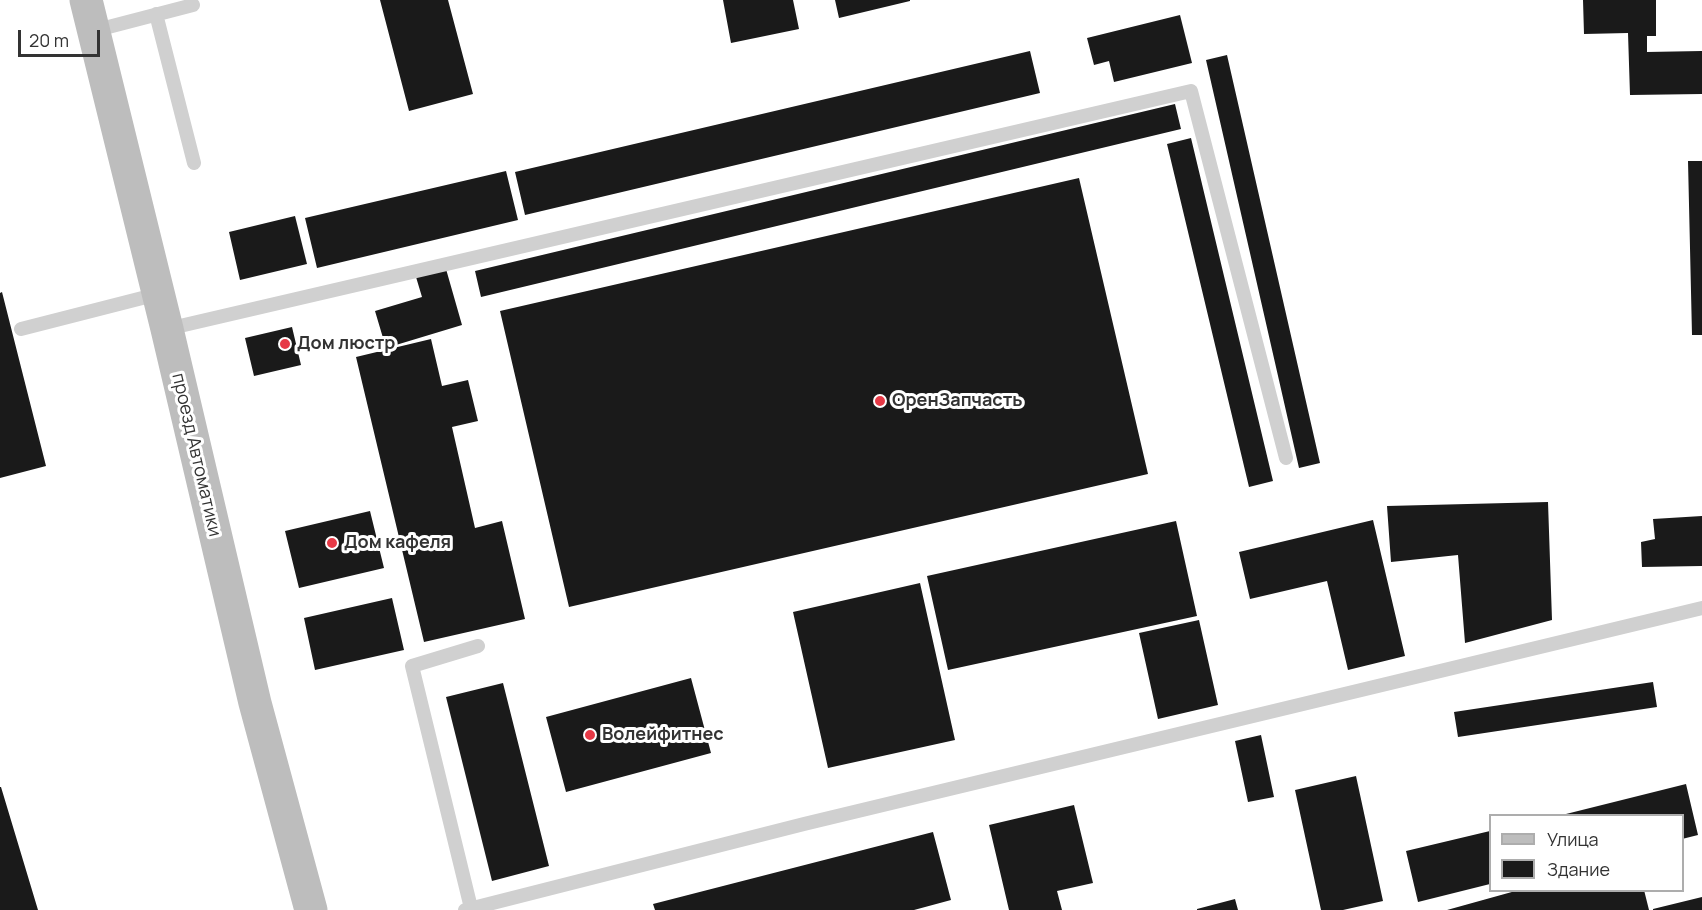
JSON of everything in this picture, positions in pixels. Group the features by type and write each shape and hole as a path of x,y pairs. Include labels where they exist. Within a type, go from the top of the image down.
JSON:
{"main road":[{"name":"проезд Автоматики","path":"86,0 255,703 311,910"}],"lane":[{"path":"93,31 193,5"},
{"path":"156,14 194,163"},
{"path":"166,329 1191,91 1286,458"},
{"path":"21,328 158,294"},
{"path":"478,646 412,666 468,909 804,824 1702,608"}],"building":[{"path":"380,0 448,0 473,94 409,111"},
{"path":"723,0 793,0 799,29 731,43"},
{"path":"835,0 910,0 910,1 839,18"},
{"path":"1583,0 1656,0 1656,36 1647,36 1647,52 1702,51 1702,94 1630,95 1628,33 1584,34"},
{"path":"1180,15 1192,63 1114,82 1109,61 1094,65 1087,38"},
{"path":"1030,51 1040,93 525,215 515,172"},
{"path":"1227,55 1320,463 1299,468 1206,60"},
{"path":"1175,104 1181,129 481,297 475,271"},
{"path":"1191,138 1273,481 1249,487 1167,144"},
{"path":"1688,161 1702,161 1702,335 1692,335"},
{"path":"506,171 518,220 317,268 305,218"},
{"path":"1079,178 1148,474 569,607 500,311"},
{"path":"295,216 307,264 240,280 229,232"},
{"path":"446,269 462,325 386,348 375,311 422,297 416,277"},
{"path":"2,292 46,466 0,478 0,293"},
{"path":"292,327 301,365 254,376 245,338"},
{"path":"431,339 442,386 468,380 478,421 452,427 475,528 502,521 525,619 424,642 356,357"},
{"path":"1548,502 1552,620 1465,643 1458,555 1391,562 1387,506"},
{"path":"370,511 384,568 299,588 285,531"},
{"path":"1702,516 1702,566 1642,567 1641,542 1655,539 1653,519"},
{"path":"1373,520 1405,656 1348,670 1327,581 1250,599 1239,552"},
{"path":"1176,521 1197,616 948,670 927,576"},
{"path":"920,583 955,740 828,768 793,612"},
{"path":"392,598 404,650 315,670 304,618"},
{"path":"1199,620 1218,705 1158,719 1139,633"},
{"path":"691,678 711,753 566,792 546,717"},
{"path":"1653,682 1657,707 1458,737 1454,712"},
{"path":"503,683 549,866 492,881 446,697"},
{"path":"1261,735 1274,797 1248,802 1235,741"},
{"path":"1356,776 1383,901 1343,910 1321,910 1295,790"},
{"path":"1686,784 1698,835 1684,838 1684,814 1566,814"},
{"path":"1,787 38,910 0,910"},
{"path":"1074,805 1093,883 1057,891 1062,910 1009,910 989,825"},
{"path":"1489,831 1489,884 1418,902 1406,851"},
{"path":"933,832 951,900 914,910 655,910 653,904"},
{"path":"1512,892 1644,892 1649,910 1447,910"},
{"path":"1702,897 1702,910 1653,910 1653,909"},
{"path":"1235,899 1238,910 1197,910 1197,909"}],"place":[{"name":"Дом люстр","path":"285,344"},
{"name":"ОренЗапчасть","path":"880,401"},
{"name":"Дом кафеля","path":"332,543"},
{"name":"Волейфитнес","path":"590,735"}]}
